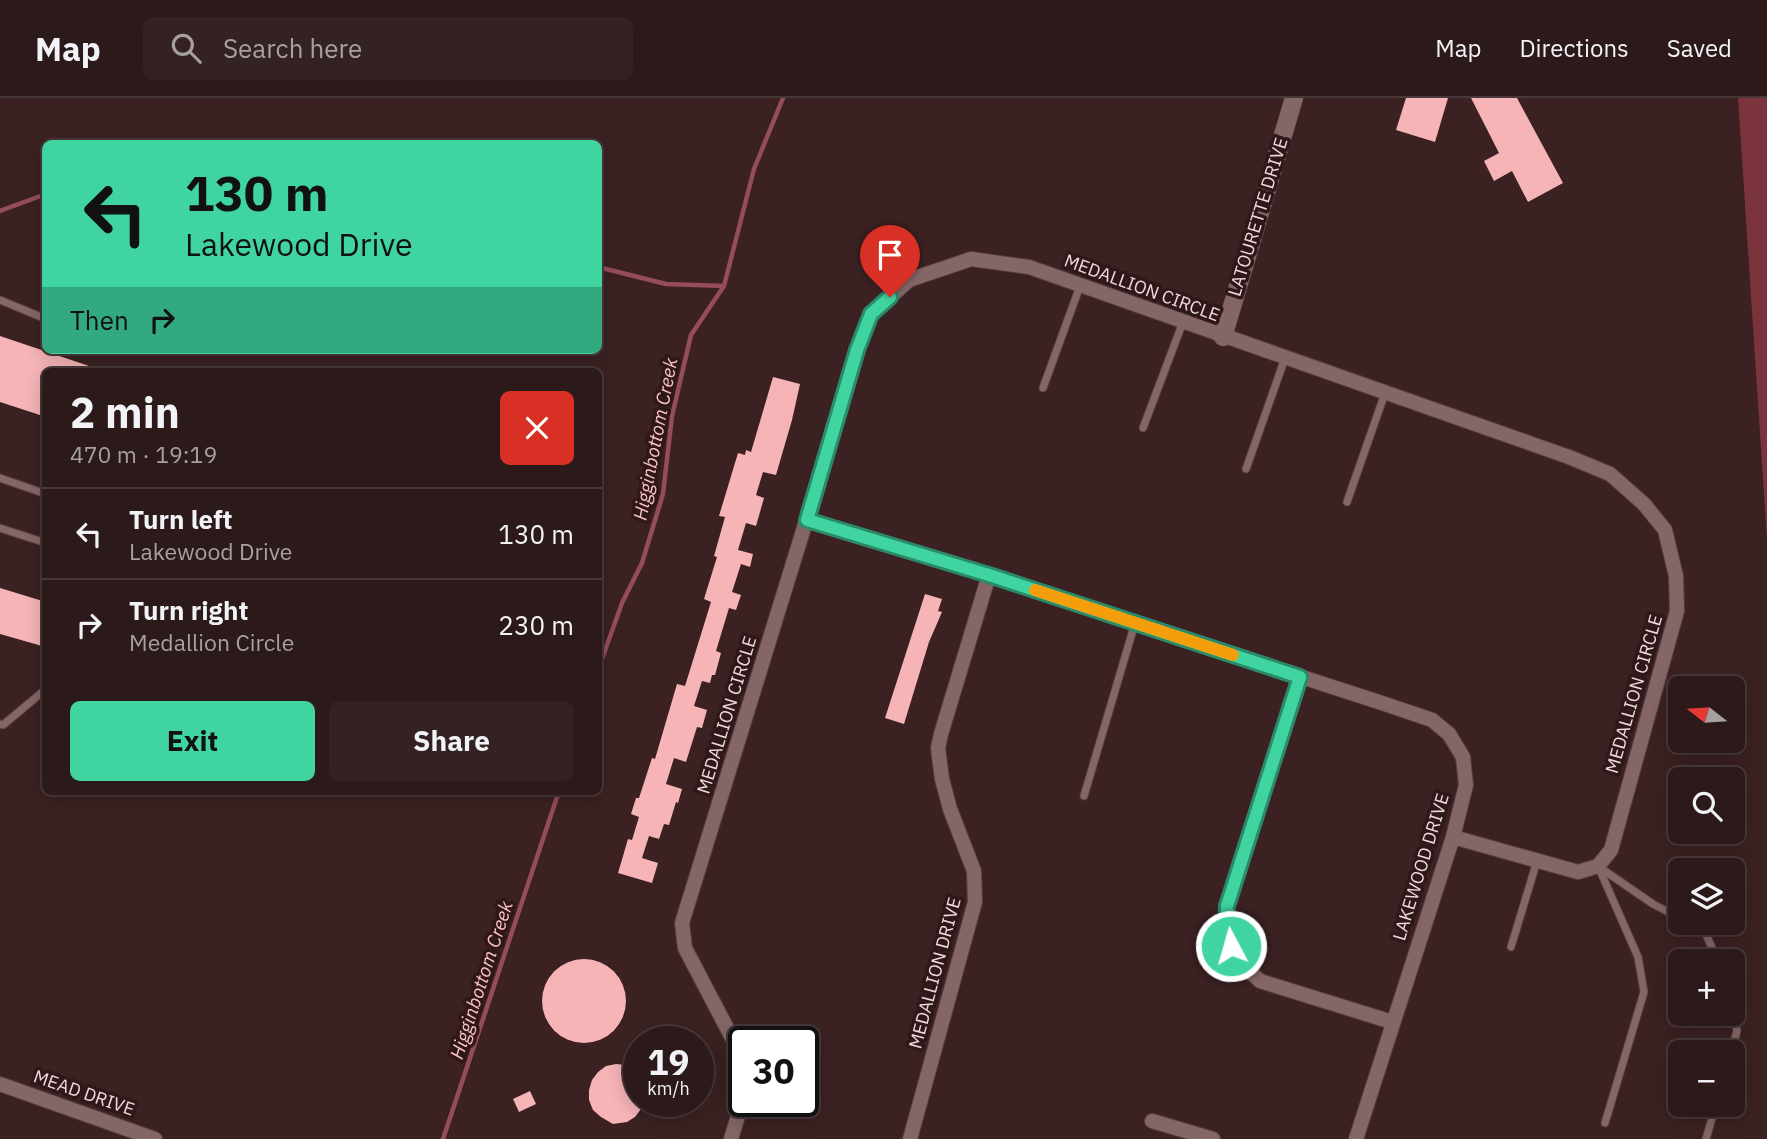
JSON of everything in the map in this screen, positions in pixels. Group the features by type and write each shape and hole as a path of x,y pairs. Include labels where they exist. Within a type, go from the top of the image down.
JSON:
{"street":[{"name":"LATOURETTE DRIVE","path":"1223,337 1294,98"},
{"name":"MEDALLION CIRCLE","path":"728,1029 685,948 682,923 857,350 871,314 909,280 971,259 1029,267 1569,457 1610,474 1644,504 1665,530 1676,576 1677,611 1611,850 1598,866"},
{"name":"LAKEWOOD DRIVE","path":"807,520 989,575 1432,720 1449,734 1463,757 1466,785 1453,837 1356,1139"},
{"name":"MEDALLION DRIVE","path":"910,1139 975,902 975,871 950,809 939,765 938,748 989,575"},
{"path":"1300,677 1227,906 1226,925 1231,946 1246,968 1260,981 1392,1023"},
{"path":"1453,837 1578,872 1598,866"},
{"name":"MEAD DRIVE","path":"0,1084 155,1139"},
{"path":"731,1139 738,1117"},
{"path":"1152,1121 1213,1139"}],"lane":[{"path":"1043,388 1080,286"},
{"path":"0,300 42,317"},
{"path":"1143,428 1183,322"},
{"path":"1246,469 1285,358"},
{"path":"1347,502 1385,393"},
{"path":"0,478 42,493"},
{"path":"0,528 42,542"},
{"path":"1084,796 1135,623"},
{"path":"0,724 3,725 42,692"},
{"path":"1511,947 1537,860"},
{"path":"1598,866 1668,912"},
{"path":"1598,866 1639,957 1644,992 1605,1123"},
{"path":"1706,1139 1712,1117"}],"shaded area":[{"path":"1738,98 1767,98 1767,540"}],"building":[{"path":"1406,98 1448,98 1435,142 1396,130"},
{"path":"1471,98 1517,98 1563,183 1528,202 1512,171 1494,181 1484,161 1499,153"},
{"path":"0,336 42,350 42,354 53,354 95,368 42,368 42,416 0,402"},
{"path":"773,377 800,384 792,420 776,475 763,472 756,495 764,498 756,526 746,523 738,550 753,554 750,567 741,564 732,592 741,595 736,610 729,608 716,651 721,653 715,675 712,675 710,683 702,681 694,706 707,710 702,728 697,727 686,762 674,758 666,784 682,789 678,803 676,802 669,825 664,824 659,839 649,836 642,858 658,863 652,883 618,873 628,839 632,840 639,817 631,814 652,758 655,759 677,684 685,686 711,602 704,599 717,557 714,556 725,517 719,516 738,453 745,455 746,450 751,452"},
{"path":"0,588 42,601 42,646 0,634"},
{"path":"925,594 942,599 938,611 942,612 929,642 904,724 885,718"},
{"path":"584,959 600,962 614,971 623,985 626,1001 623,1017 614,1031 600,1040 584,1043 568,1040 554,1031 545,1017 542,1001 545,985 554,971 568,962"},
{"path":"623,1065 623,1117 635,1117 627,1122 613,1124 593,1110 589,1100 592,1080 606,1066"},
{"path":"530,1091 536,1104 519,1112 513,1099"}],"waterway":[{"name":"Higginbottom Creek","path":"602,659 622,603 642,563 663,494 672,416 691,335 724,286 754,169 783,98"},
{"path":"0,211 42,195"},
{"path":"602,268 666,284 724,286"},
{"name":"Higginbottom Creek","path":"443,1139 558,795"}],"slow traffic":[{"path":"1035,590 1233,655"}],"route":[{"path":"890,297 871,314 857,350 807,520 989,575 1300,677 1227,906 1226,925 1231,946"}]}
